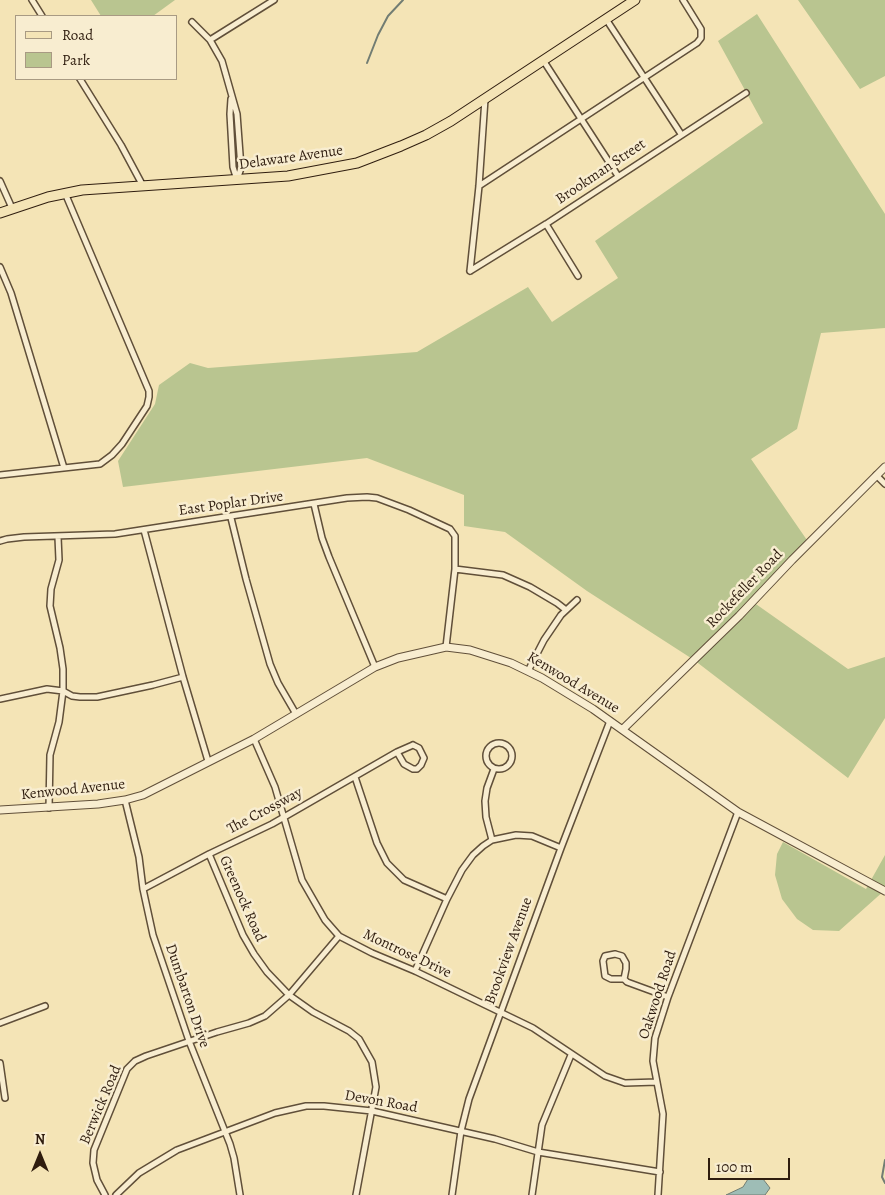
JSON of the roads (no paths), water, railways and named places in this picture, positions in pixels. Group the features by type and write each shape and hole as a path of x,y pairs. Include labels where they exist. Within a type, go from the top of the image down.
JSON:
{"main road":[{"name":"Delaware Avenue","path":"0,213 65,193 104,188 237,180 312,173 357,163 426,135 635,0"}],"street":[{"path":"32,0 41,15"},
{"path":"210,40 274,0"},
{"path":"479,186 699,42 702,36 701,29 683,0"},
{"path":"606,19 681,134"},
{"path":"192,22 210,40 222,61 237,114 241,168 237,180"},
{"path":"543,60 618,176"},
{"path":"81,80 143,186"},
{"name":"Brookman Street","path":"479,186 470,271 546,224 746,93"},
{"path":"479,186 485,98"},
{"path":"0,180 12,208"},
{"path":"0,475 100,464 122,444 146,406 149,392 65,193"},
{"path":"546,224 578,276"},
{"path":"0,268 11,293 64,468"},
{"name":"Rockefeller Road","path":"623,729 739,616 885,467"},
{"path":"876,475 885,484"},
{"name":"East Poplar Drive","path":"0,541 7,538 102,535 144,530 231,518 347,498 367,497 377,498 403,507 450,529 455,536 454,569"},
{"path":"314,504 322,538 374,667"},
{"path":"231,518 270,664 278,683 296,714"},
{"path":"144,530 183,677 208,761"},
{"path":"49,808 50,755 59,722 63,691 62,662 50,606 51,589 59,560 58,537"},
{"path":"446,647 454,569 503,575 530,587 566,610"},
{"path":"528,671 544,640 561,615 577,600"},
{"name":"Kenwood Avenue","path":"0,810 49,808 125,800 159,787 208,761 254,740 374,667 398,658 446,647 470,650 511,663 528,671 623,729 738,812 885,891"},
{"path":"0,699 47,689 63,691 72,696 97,697 135,690 183,677"},
{"name":"Brookview Avenue","path":"452,1195 461,1131 469,1099 561,848 610,721"},
{"name":"Montrose Drive","path":"254,740 275,787 295,860 308,892 325,920 339,936 500,1012 544,1035 571,1055 614,1080 625,1083 657,1082"},
{"path":"496,742 505,744 510,752 510,763 505,769 494,769 486,760 487,750 496,742"},
{"name":"The Crossway","path":"143,889 209,854 265,828 283,816 355,777 397,752 408,746 416,746 423,754 423,763 417,769 413,769 404,764 397,752"},
{"path":"492,840 486,817 485,801 487,788 494,769"},
{"path":"355,777 387,863 404,880 447,900"},
{"name":"Dumbarton Drive","path":"125,800 139,857 143,889 153,935 189,1041 226,1132 234,1158 240,1195"},
{"name":"Oakwood Road","path":"658,1195 663,1114 653,1060 653,1048 668,997 738,812"},
{"path":"415,971 462,870 473,855 492,840 516,835 532,836 561,848"},
{"name":"Greenock Road","path":"209,854 234,917 254,954 278,985 313,1012 350,1031 363,1044 372,1062 376,1086 356,1195"},
{"name":"Berwick Road","path":"105,1195 97,1180 93,1162 94,1150 128,1069 135,1062 146,1056 257,1020 276,1008 289,995 339,936"},
{"path":"624,979 626,969 622,956 615,954 605,956 602,964 605,976 611,979 624,979 627,982 668,997"},
{"path":"0,1024 45,1006"},
{"path":"532,1195 544,1115 571,1055"},
{"path":"0,1063 5,1098"},
{"name":"Devon Road","path":"116,1195 130,1180 152,1164 177,1150 276,1113 306,1106 372,1111 461,1131 538,1152 660,1172"}],"water":[{"path":"748,1179 763,1179 770,1188 765,1195 726,1195 743,1187"}],"waterway":[{"path":"367,63 388,16 403,0"},
{"path":"885,1160 882,1177 885,1183"}]}
